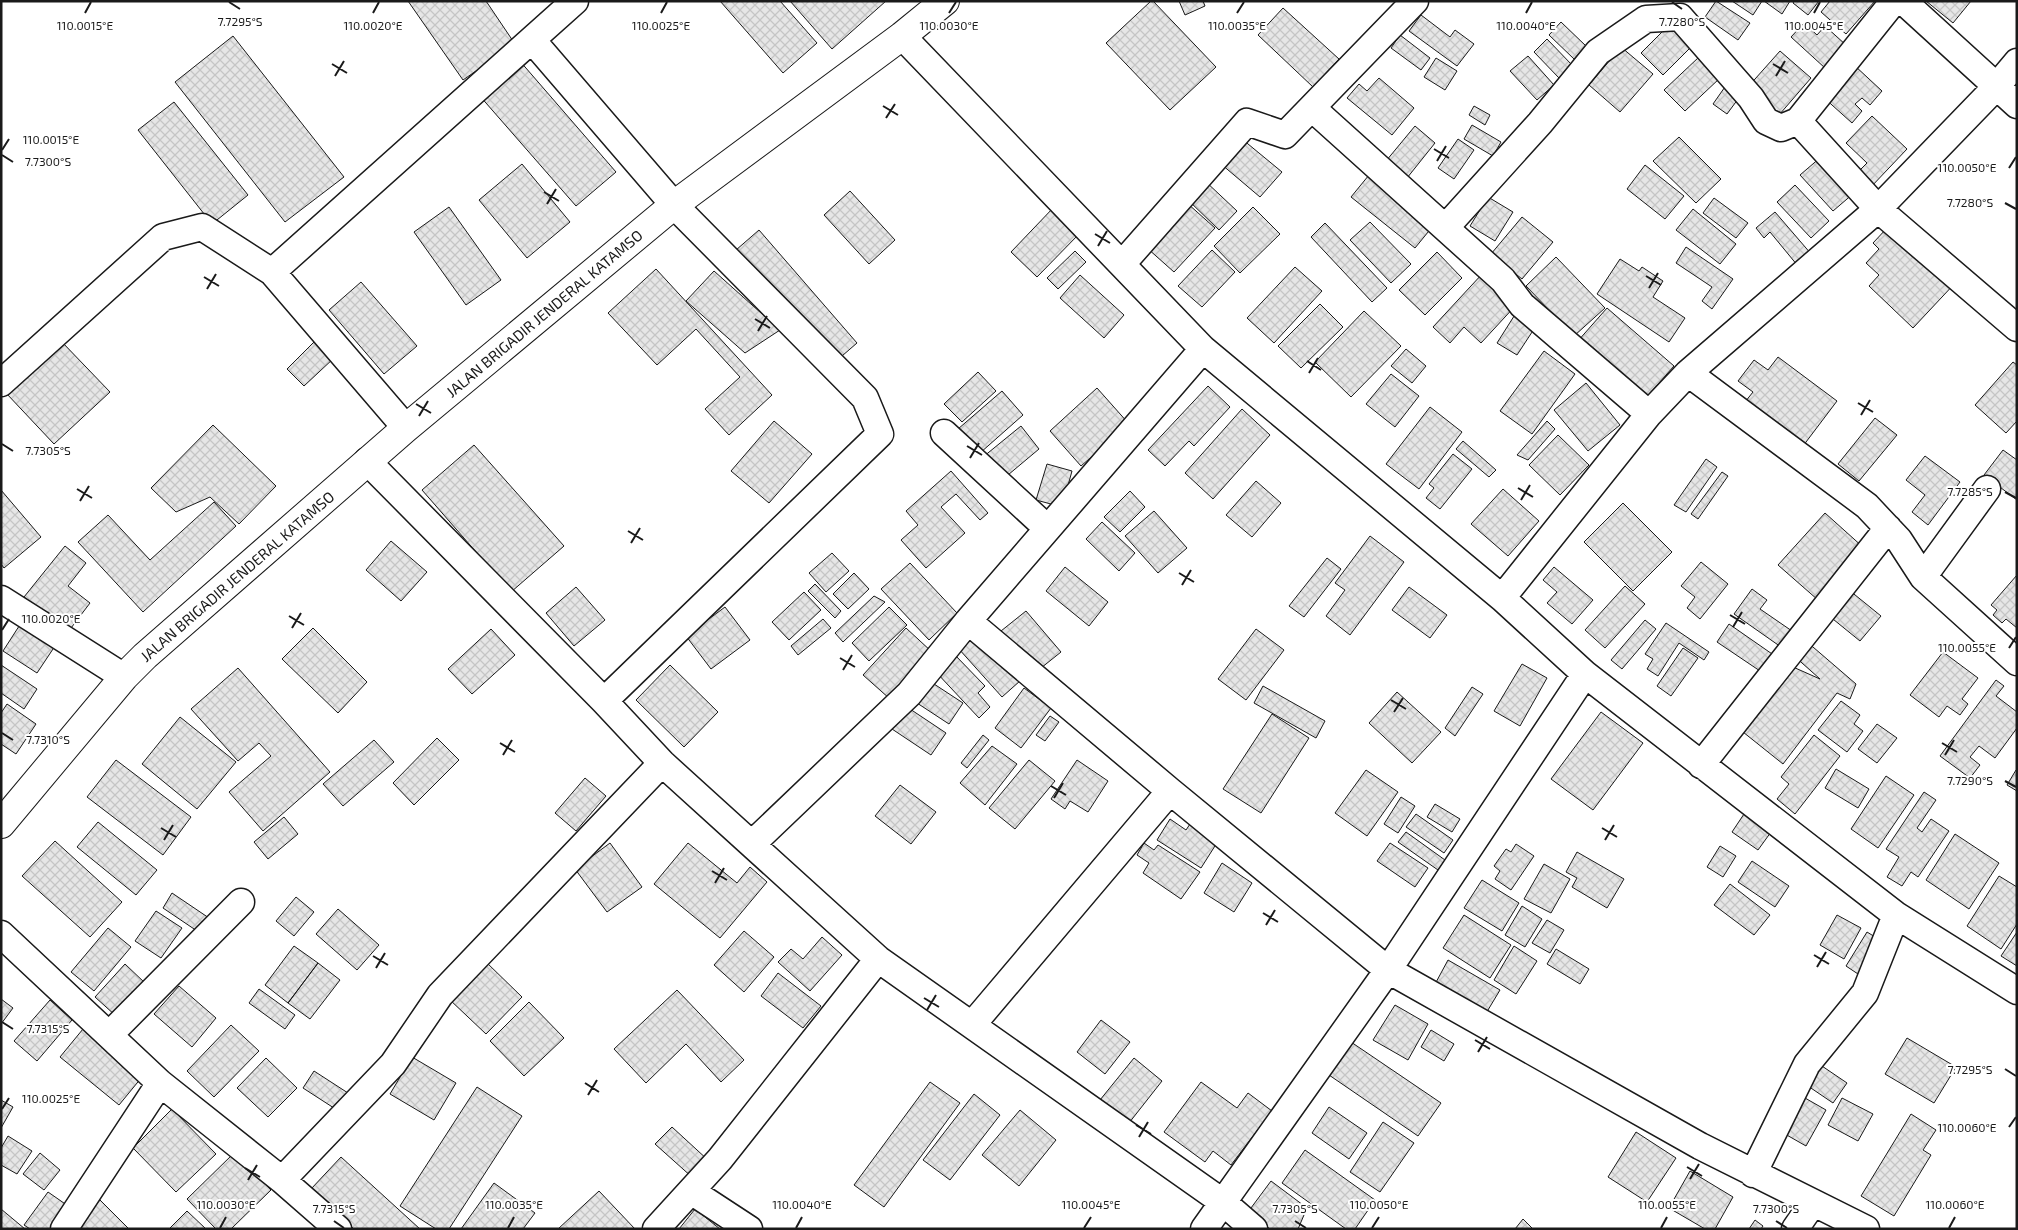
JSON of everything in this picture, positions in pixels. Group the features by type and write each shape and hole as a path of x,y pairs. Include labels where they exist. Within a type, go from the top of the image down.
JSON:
{"main road":[{"name":"JALAN BRIGADIR JENDERAL KATAMSO","path":"1,824 124,677 145,656 367,461 674,205 902,36 945,1"}],"street":[{"path":"272,272 575,1"},
{"path":"1122,264 1247,122 1285,135 1415,1"},
{"path":"1446,227 1540,123 1598,52 1646,19 1680,17 1751,98 1766,121 1781,128 1798,121 1894,1"},
{"path":"1903,1 2017,105"},
{"path":"902,36 1203,348 1502,598 1585,674 1896,915 2017,991"},
{"path":"532,40 674,205 865,398 880,434 604,701"},
{"path":"1502,598 1649,414 1688,373 1878,209 1996,87 2017,62"},
{"path":"1312,108 1503,280 1522,305 1649,414"},
{"path":"1798,121 1878,209 2017,328"},
{"path":"1,383 163,237 202,227 272,272 406,428"},
{"path":"753,843 909,694 1047,528 1203,348"},
{"path":"1688,373 1867,506 1899,540 1923,578 2017,662"},
{"path":"944,433 1047,528"},
{"path":"367,461 604,701 662,763 753,843 878,959 1224,1203 1254,1229"},
{"path":"1923,578 1987,489"},
{"path":"1701,765 1888,528"},
{"path":"1,599 124,677"},
{"path":"968,621 1170,791 1388,970 1691,1141 1753,1174 1866,1229"},
{"path":"1204,1229 1388,970 1585,674"},
{"path":"282,1180 393,1064 440,995 662,763"},
{"path":"972,1025 1170,791"},
{"path":"110,1034 241,902"},
{"path":"1753,1174 1807,1064 1865,993 1896,915"},
{"path":"1,934 110,1034 160,1084 282,1180 338,1229"},
{"path":"656,1229 720,1159 878,959"},
{"path":"64,1229 160,1084"},
{"path":"690,1191 749,1229"},
{"path":"1795,1229 1813,1203"}],"building":[{"path":"408,1 486,1 515,44 463,80"},
{"path":"720,1 780,1 817,43 783,73"},
{"path":"790,1 886,1 832,49"},
{"path":"1151,1 1216,67 1170,110 1106,43"},
{"path":"1179,1 1203,1 1205,6 1185,15"},
{"path":"1716,1 1750,23 1738,40 1705,17"},
{"path":"1732,1 1762,1 1753,15"},
{"path":"1764,1 1790,1 1782,14"},
{"path":"1794,1 1819,1 1808,15 1793,3"},
{"path":"1830,1 1875,1 1846,34 1821,12"},
{"path":"1926,1 1971,1 1953,23"},
{"path":"1283,8 1339,59 1313,87 1258,35"},
{"path":"1421,15 1450,37 1455,30 1474,44 1457,66 1409,31"},
{"path":"1561,22 1586,46 1574,59 1549,35"},
{"path":"1804,23 1817,35 1825,26 1846,45 1825,68 1791,37"},
{"path":"1670,24 1693,45 1663,75 1641,53"},
{"path":"1400,35 1430,58 1421,70 1391,48"},
{"path":"233,36 344,177 285,222 175,82"},
{"path":"1547,39 1572,65 1559,78 1534,52"},
{"path":"1621,47 1653,74 1620,112 1589,85"},
{"path":"1780,51 1811,78 1779,115 1747,88"},
{"path":"1528,56 1554,85 1537,100 1510,71"},
{"path":"1699,57 1720,78 1685,111 1664,90"},
{"path":"1436,58 1457,71 1445,90 1424,77"},
{"path":"519,60 616,172 576,206 479,95"},
{"path":"1854,65 1882,91 1870,105 1862,98 1855,104 1862,111 1852,123 1822,96"},
{"path":"1379,78 1414,108 1392,135 1347,98 1359,84 1367,91"},
{"path":"1727,84 1741,95 1727,114 1713,104"},
{"path":"174,102 248,195 212,224 138,130"},
{"path":"1474,106 1490,115 1485,125 1469,115"},
{"path":"1872,116 1907,149 1870,188 1857,173 1867,163 1846,143"},
{"path":"1472,125 1501,142 1493,156 1464,139"},
{"path":"1415,126 1435,143 1407,178 1386,161"},
{"path":"1679,137 1721,179 1696,203 1653,161"},
{"path":"1242,139 1282,172 1260,197 1221,164"},
{"path":"1458,139 1474,150 1454,179 1438,168"},
{"path":"1821,157 1854,193 1833,211 1800,175"},
{"path":"522,164 570,222 527,258 479,200"},
{"path":"1645,165 1684,196 1665,219 1627,189"},
{"path":"1369,175 1433,226 1415,248 1351,197"},
{"path":"1204,180 1237,211 1219,230 1186,198"},
{"path":"1795,185 1829,221 1811,238 1777,202"},
{"path":"850,191 895,240 869,264 824,215"},
{"path":"1488,197 1513,212 1495,241 1470,226"},
{"path":"1714,198 1748,223 1736,238 1703,213"},
{"path":"1187,203 1215,228 1174,272 1147,248"},
{"path":"449,207 501,280 466,305 414,232"},
{"path":"1054,207 1080,233 1037,277 1011,252"},
{"path":"1253,207 1280,234 1240,273 1214,246"},
{"path":"1693,209 1736,244 1720,264 1676,230"},
{"path":"1775,212 1812,255 1798,266 1770,232 1764,238 1756,228"},
{"path":"1522,217 1553,242 1522,279 1491,254"},
{"path":"1370,222 1411,264 1391,283 1350,240"},
{"path":"1325,223 1387,288 1372,302 1311,237"},
{"path":"1887,228 1957,281 1913,328 1869,286 1879,275 1866,263 1879,249 1873,243"},
{"path":"759,230 857,343 835,362 736,250"},
{"path":"1686,247 1733,279 1712,309 1702,301 1712,287 1676,263"},
{"path":"1212,250 1235,272 1202,307 1178,286"},
{"path":"1075,251 1086,262 1058,289 1047,278"},
{"path":"1437,252 1462,278 1425,315 1399,290"},
{"path":"1556,257 1605,308 1574,336 1526,286"},
{"path":"1620,259 1639,271 1642,267 1663,281 1653,297 1685,318 1669,342 1597,294"},
{"path":"1295,267 1322,291 1274,343 1247,318"},
{"path":"656,269 772,395 729,435 705,409 740,377 696,329 657,365 608,313"},
{"path":"714,271 780,330 745,353 686,301"},
{"path":"1483,273 1517,304 1481,343 1464,327 1450,343 1433,327"},
{"path":"1080,275 1124,315 1104,338 1060,298"},
{"path":"361,282 417,346 384,374 329,310"},
{"path":"1320,304 1343,327 1301,368 1278,346"},
{"path":"1607,308 1674,366 1644,400 1577,342"},
{"path":"1364,311 1401,346 1351,397 1315,362"},
{"path":"1516,313 1536,326 1517,355 1497,343"},
{"path":"316,340 334,358 304,386 287,369"},
{"path":"61,341 110,392 54,444 6,393"},
{"path":"1406,349 1426,366 1412,383 1391,366"},
{"path":"1544,351 1575,374 1532,434 1500,411"},
{"path":"1778,357 1837,401 1803,446 1745,402 1753,392 1738,381 1754,360 1768,370"},
{"path":"2013,362 2017,365 2017,421 2006,433 1975,405"},
{"path":"978,372 996,391 962,422 944,404"},
{"path":"1391,374 1419,396 1395,427 1366,404"},
{"path":"1586,383 1620,425 1588,451 1554,410"},
{"path":"1208,386 1230,407 1194,446 1189,441 1165,466 1148,450"},
{"path":"1097,388 1129,424 1081,466 1050,431"},
{"path":"1002,391 1023,415 980,453 958,429"},
{"path":"1430,407 1462,432 1419,489 1386,464"},
{"path":"1242,409 1270,435 1213,499 1185,473"},
{"path":"1875,418 1897,435 1859,481 1838,464"},
{"path":"774,421 812,454 769,503 731,471"},
{"path":"1547,421 1555,429 1528,460 1517,455"},
{"path":"213,425 276,486 239,524 210,497 176,512 151,488"},
{"path":"1021,426 1039,449 1002,480 983,457"},
{"path":"1558,435 1589,465 1560,495 1529,465"},
{"path":"1463,441 1496,470 1489,477 1456,449"},
{"path":"474,445 564,546 511,592 422,490"},
{"path":"2003,450 2017,460 2017,500 1984,475"},
{"path":"1453,454 1472,469 1440,509 1426,498 1434,488 1429,484"},
{"path":"1925,456 1960,482 1928,525 1912,512 1925,495 1906,480"},
{"path":"1706,459 1717,467 1686,512 1674,505"},
{"path":"1047,464 1072,471 1062,507 1036,500"},
{"path":"951,471 988,513 980,520 956,494 941,507 965,533 926,568 901,540 918,525 906,511"},
{"path":"1722,472 1728,476 1698,519 1691,514"},
{"path":"1256,481 1281,503 1252,537 1226,515"},
{"path":"1503,489 1539,521 1508,556 1471,524"},
{"path":"1,490 41,537 4,568 1,564"},
{"path":"1130,491 1145,507 1120,532 1104,517"},
{"path":"214,502 236,526 143,612 78,542 108,515 150,560"},
{"path":"1623,503 1672,552 1633,591 1584,542"},
{"path":"1154,511 1187,548 1158,573 1125,536"},
{"path":"1825,513 1864,548 1818,600 1778,565"},
{"path":"1102,522 1135,553 1119,571 1086,539"},
{"path":"1370,536 1404,562 1350,635 1326,616 1345,590 1335,583"},
{"path":"391,541 427,572 401,601 366,570"},
{"path":"65,546 86,563 68,586 90,603 68,632 24,597"},
{"path":"832,553 849,571 826,592 809,573"},
{"path":"1327,558 1341,569 1304,617 1289,606"},
{"path":"1701,562 1728,584 1700,619 1687,608 1695,597 1681,586"},
{"path":"910,563 957,613 929,640 881,589"},
{"path":"1065,567 1108,602 1089,626 1046,591"},
{"path":"1554,567 1593,600 1572,624 1547,603 1557,592 1543,580"},
{"path":"854,573 869,589 848,609 833,594"},
{"path":"2017,575 2017,628 2006,619 2002,623 1993,615 1997,610 1991,605"},
{"path":"815,584 841,611 835,618 808,591"},
{"path":"1625,586 1645,604 1605,648 1585,630"},
{"path":"576,587 605,620 574,646 546,613"},
{"path":"1409,587 1447,615 1430,638 1392,610"},
{"path":"1752,589 1767,600 1760,609 1792,631 1781,647 1734,614"},
{"path":"1849,590 1881,616 1860,641 1828,615"},
{"path":"804,592 821,610 789,640 772,622"},
{"path":"874,596 885,602 843,642 835,633"},
{"path":"725,607 750,640 711,669 686,636"},
{"path":"889,607 907,625 869,661 852,643"},
{"path":"1026,611 1061,652 1036,672 1001,631"},
{"path":"823,619 831,628 798,655 791,646"},
{"path":"23,620 57,643 37,673 3,651"},
{"path":"1645,620 1656,629 1622,669 1611,660"},
{"path":"1666,623 1709,652 1704,660 1679,643 1658,676 1647,669 1653,659 1645,654"},
{"path":"1729,624 1775,656 1763,673 1717,642"},
{"path":"313,628 367,682 338,713 282,659"},
{"path":"906,628 932,652 890,699 863,675"},
{"path":"491,629 515,655 472,694 448,669"},
{"path":"1256,629 1284,650 1246,700 1218,679"},
{"path":"976,632 1020,681 1002,697 958,648"},
{"path":"1806,641 1856,684 1850,699 1837,693 1783,764 1743,732 1793,667 1820,679 1793,655"},
{"path":"1683,648 1698,658 1671,696 1657,686"},
{"path":"1943,652 1978,678 1962,699 1968,704 1960,715 1947,706 1939,717 1910,695"},
{"path":"954,654 985,686 978,693 990,707 979,718 935,671"},
{"path":"1522,664 1547,678 1520,726 1494,711"},
{"path":"1,665 37,689 24,709 1,693"},
{"path":"670,665 718,712 684,747 636,700"},
{"path":"238,668 330,772 263,831 229,792 271,756 259,743 238,761 191,709"},
{"path":"1996,680 2004,686 1996,696 2017,712 2017,728 1995,758 1979,746 1970,757 1980,765 1970,778 1940,756"},
{"path":"931,682 963,703 949,724 917,703"},
{"path":"1263,686 1325,721 1316,738 1254,703"},
{"path":"1472,687 1483,694 1455,736 1445,728"},
{"path":"1024,688 1051,708 1021,748 995,728"},
{"path":"1397,692 1441,732 1412,763 1369,723"},
{"path":"1841,701 1860,715 1854,724 1863,731 1847,752 1818,730"},
{"path":"7,704 36,724 16,754 1,744 1,713"},
{"path":"904,705 946,733 931,755 889,727"},
{"path":"1601,712 1643,743 1593,810 1551,779"},
{"path":"1272,714 1309,738 1261,813 1223,789"},
{"path":"1050,716 1059,722 1045,741 1036,735"},
{"path":"180,717 236,762 197,809 142,764"},
{"path":"1877,724 1897,738 1877,763 1858,749"},
{"path":"983,735 989,740 967,768 961,763"},
{"path":"1814,735 1840,756 1795,814 1777,799 1789,784 1781,777"},
{"path":"437,738 459,760 414,805 393,783"},
{"path":"374,740 394,762 343,806 323,784"},
{"path":"992,746 1017,764 985,805 960,783"},
{"path":"116,760 191,817 163,855 87,797"},
{"path":"1029,760 1055,781 1015,829 989,808"},
{"path":"1077,760 1108,781 1088,812 1070,801 1065,809 1051,799"},
{"path":"1836,769 1869,789 1858,808 1825,788"},
{"path":"1366,770 1398,792 1367,836 1335,813"},
{"path":"2017,770 2017,791 2007,785"},
{"path":"1886,776 1914,795 1878,848 1851,829"},
{"path":"585,778 606,796 576,831 555,813"},
{"path":"900,785 936,812 911,844 875,816"},
{"path":"1924,792 1936,800 1917,828 1922,832 1931,819 1949,831 1918,877 1911,872 1902,886 1887,877 1899,857 1886,849"},
{"path":"1401,797 1415,806 1398,833 1384,824"},
{"path":"1435,804 1460,819 1452,832 1427,817"},
{"path":"1416,814 1453,840 1444,853 1406,827"},
{"path":"1744,814 1771,832 1758,850 1732,832"},
{"path":"284,817 298,834 268,859 254,842"},
{"path":"1170,819 1186,830 1192,821 1220,838 1201,868 1157,840"},
{"path":"98,822 157,870 136,895 77,847"},
{"path":"1406,832 1445,860 1438,870 1398,842"},
{"path":"1955,834 1999,863 1969,909 1926,880"},
{"path":"55,841 122,902 90,937 22,876"},
{"path":"610,843 642,887 607,912 575,869"},
{"path":"688,843 737,883 750,867 767,882 720,938 654,884"},
{"path":"1144,843 1154,850 1158,845 1200,872 1181,899 1143,873 1149,863 1137,855"},
{"path":"1390,843 1428,868 1415,887 1377,861"},
{"path":"1516,844 1534,856 1511,890 1495,879 1500,871 1494,866 1506,849 1511,852"},
{"path":"1720,846 1736,856 1723,877 1707,867"},
{"path":"1577,852 1624,879 1607,908 1572,887 1577,878 1566,872"},
{"path":"1752,861 1789,886 1775,907 1738,882"},
{"path":"1222,863 1252,883 1234,912 1204,893"},
{"path":"1544,864 1570,879 1551,913 1524,899"},
{"path":"1999,876 2017,887 2017,924 2001,949 1967,926"},
{"path":"1482,880 1519,903 1502,931 1464,908"},
{"path":"1730,884 1770,915 1754,935 1714,905"},
{"path":"172,893 209,918 200,933 163,908"},
{"path":"296,897 314,912 294,936 276,921"},
{"path":"1522,906 1542,919 1525,947 1505,935"},
{"path":"338,909 379,945 357,970 316,934"},
{"path":"156,911 182,928 161,958 135,941"},
{"path":"1464,915 1511,945 1490,978 1443,948"},
{"path":"1837,915 1861,928 1844,959 1820,945"},
{"path":"1547,920 1564,930 1550,953 1532,943"},
{"path":"108,928 131,947 94,991 71,972"},
{"path":"744,931 774,957 744,992 714,965"},
{"path":"1867,932 1880,940 1858,974 1846,966"},
{"path":"2017,932 2017,966 2001,956"},
{"path":"822,937 842,955 810,991 778,962 791,949 803,959"},
{"path":"294,946 318,963 288,1003 265,985"},
{"path":"1514,946 1537,961 1516,994 1494,980"},
{"path":"1556,949 1589,969 1580,984 1547,964"},
{"path":"1448,960 1500,990 1485,1015 1434,986"},
{"path":"485,961 522,997 486,1034 449,999"},
{"path":"318,963 340,980 310,1019 288,1003"},
{"path":"125,964 145,983 116,1016 95,997"},
{"path":"778,973 821,1006 803,1028 761,996"},
{"path":"179,986 216,1018 192,1047 154,1014"},
{"path":"259,989 295,1015 285,1029 249,1003"},
{"path":"677,990 744,1060 721,1082 686,1044 646,1083 614,1049"},
{"path":"1,999 13,1008 1,1024"},
{"path":"50,1000 72,1020 37,1061 14,1041"},
{"path":"529,1002 564,1038 524,1076 490,1041"},
{"path":"1395,1005 1428,1024 1408,1060 1373,1040"},
{"path":"1101,1020 1130,1042 1105,1074 1077,1052"},
{"path":"231,1025 259,1051 214,1097 187,1071"},
{"path":"83,1029 142,1077 119,1105 60,1057"},
{"path":"1431,1030 1454,1044 1444,1061 1421,1047"},
{"path":"1907,1038 1956,1067 1934,1103 1885,1074"},
{"path":"1351,1042 1441,1103 1418,1136 1329,1075"},
{"path":"412,1057 456,1083 434,1120 390,1094"},
{"path":"266,1058 297,1088 268,1117 237,1088"},
{"path":"1134,1058 1162,1081 1129,1123 1100,1100"},
{"path":"1819,1064 1847,1083 1833,1103 1805,1084"},
{"path":"314,1071 348,1093 337,1110 303,1088"},
{"path":"930,1082 960,1103 884,1207 854,1185"},
{"path":"1201,1082 1237,1108 1248,1093 1272,1111 1231,1165 1213,1151 1205,1162 1164,1132"},
{"path":"477,1087 522,1116 449,1229 436,1229 400,1206"},
{"path":"974,1094 1000,1115 950,1180 923,1160"},
{"path":"1805,1098 1826,1110 1806,1146 1785,1134"},
{"path":"1842,1098 1873,1114 1858,1141 1828,1125"},
{"path":"1,1100 13,1107 1,1128"},
{"path":"1329,1107 1367,1133 1349,1159 1312,1133"},
{"path":"172,1109 216,1154 176,1192 133,1148"},
{"path":"1020,1110 1056,1140 1019,1186 982,1155"},
{"path":"1911,1114 1936,1130 1923,1150 1931,1155 1894,1216 1861,1196"},
{"path":"1383,1122 1414,1143 1380,1192 1350,1172"},
{"path":"672,1127 709,1161 693,1178 655,1144"},
{"path":"1636,1132 1676,1158 1647,1202 1608,1177"},
{"path":"8,1136 32,1151 17,1174 1,1165 1,1148"},
{"path":"1305,1150 1375,1200 1355,1229 1346,1229 1282,1183"},
{"path":"40,1153 60,1170 44,1190 23,1174"},
{"path":"234,1153 271,1190 231,1229 216,1229 187,1199"},
{"path":"341,1157 420,1229 354,1229 311,1189"},
{"path":"1690,1171 1733,1197 1715,1229 1705,1229 1669,1208"},
{"path":"1271,1181 1307,1208 1298,1229 1270,1229 1248,1212"},
{"path":"494,1183 535,1213 523,1229 461,1229"},
{"path":"599,1191 635,1229 558,1229"},
{"path":"48,1192 71,1208 56,1229 30,1229 24,1225"},
{"path":"100,1200 129,1229 72,1229"},
{"path":"1,1209 25,1229 1,1229"},
{"path":"695,1209 720,1229 679,1229"},
{"path":"187,1211 206,1229 169,1229"},
{"path":"1523,1219 1533,1229 1515,1229"},
{"path":"1755,1220 1763,1226 1761,1229 1749,1229"}]}
